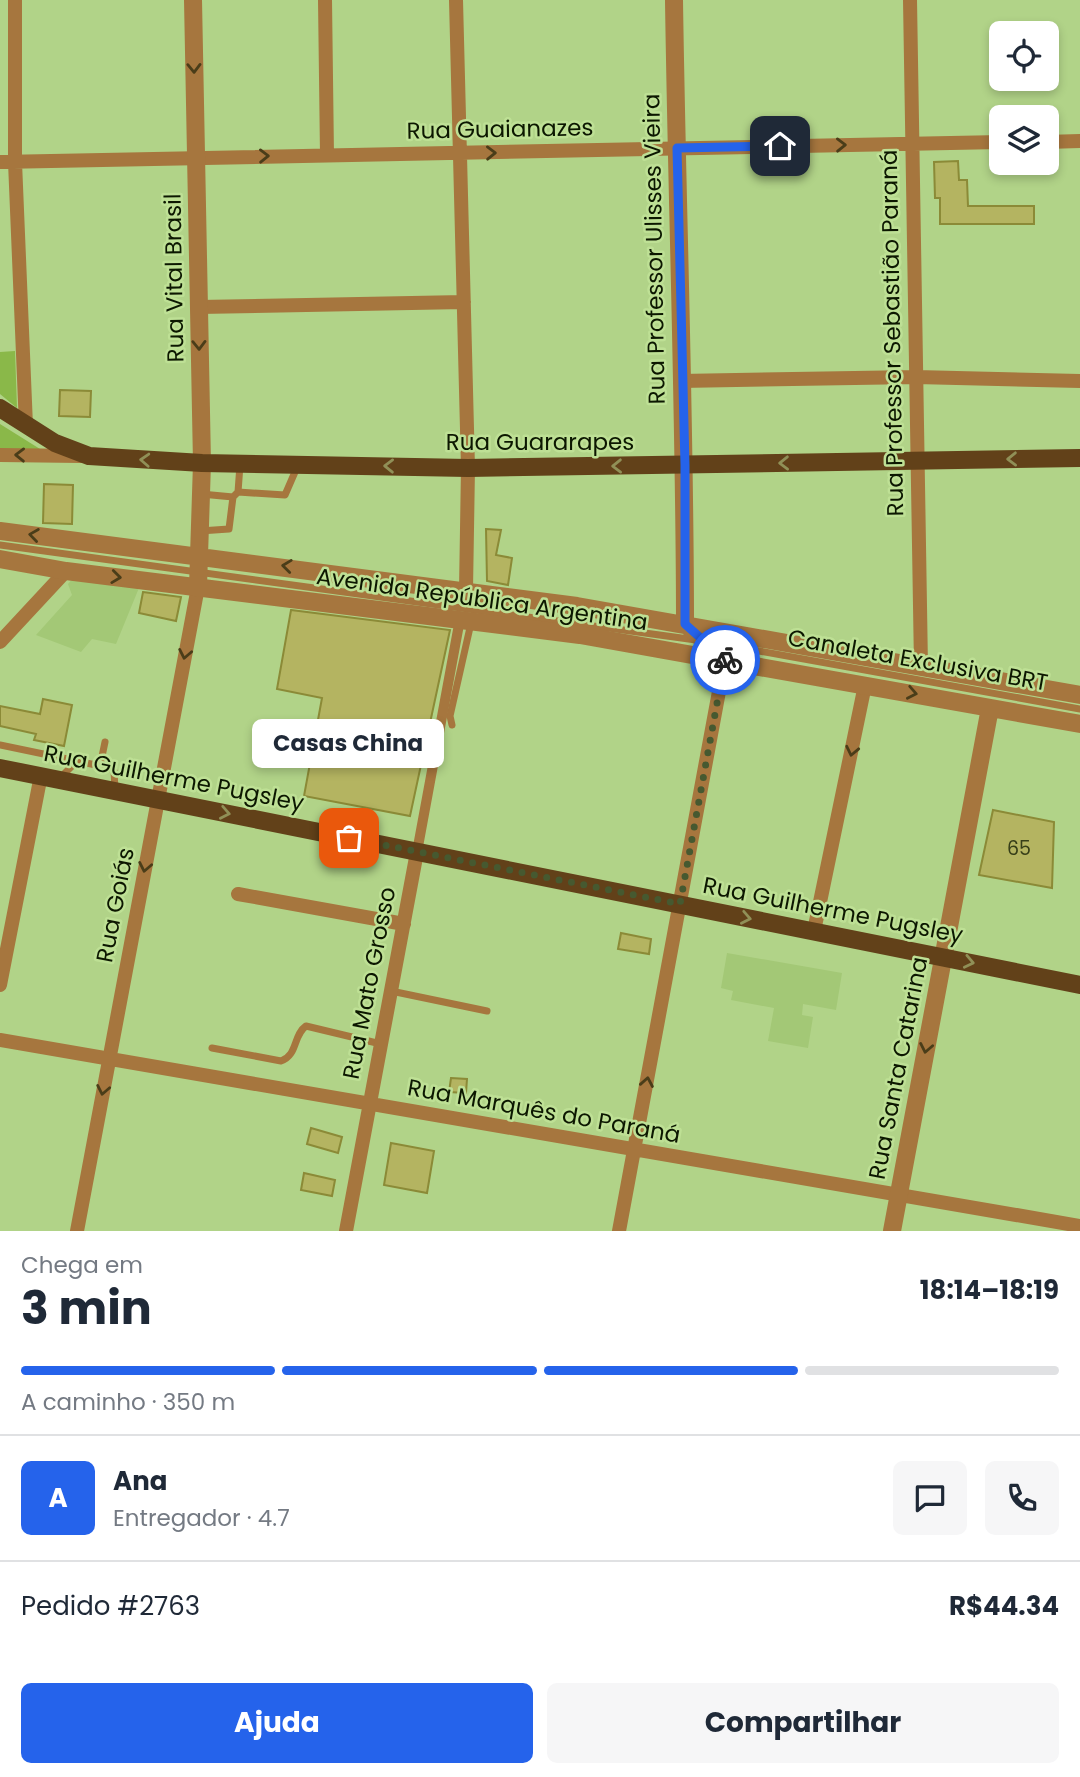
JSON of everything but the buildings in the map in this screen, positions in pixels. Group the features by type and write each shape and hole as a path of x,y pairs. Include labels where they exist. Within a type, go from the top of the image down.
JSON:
{"main road":[{"path":"0,408 55,443 89,456"},
{"name":"Rua Guararapes","path":"89,456 201,463 468,468 1080,458"},
{"name":"Rua Guilherme Pugsley","path":"0,768 1080,985"}],"street":[{"path":"15,0 15,162 26,426"},
{"name":"Rua Vital Brasil","path":"193,0 201,463 198,572"},
{"path":"325,0 327,155"},
{"path":"456,0 468,468 466,590"},
{"name":"Rua Professor Ulisses Vieira","path":"674,0 680,381 685,465 685,624"},
{"name":"Rua Professor Sebastião Paraná","path":"910,0 910,143 921,666"},
{"path":"1059,142 1080,141"},
{"name":"Rua Guaianazes","path":"0,162 989,142"},
{"path":"199,307 464,302"},
{"path":"680,381 916,377 1080,381"},
{"name":"Rua Guararapes","path":"0,455 89,456"},
{"name":"Avenida República Argentina","path":"0,531 198,572 466,619 725,659 1080,724"},
{"name":"Avenida República Argentina","path":"0,559 66,571 198,572 466,590 685,624 1080,695"},
{"path":"0,642 66,571"},
{"name":"Rua Goiás","path":"77,1231 198,572"},
{"name":"Rua Mato Grosso","path":"346,1231 417,852 466,619"},
{"path":"619,1231 725,659 685,624"},
{"path":"814,931 866,685"},
{"name":"Rua Santa Catarina","path":"892,1231 990,708"},
{"path":"0,985 41,775"},
{"path":"238,894 404,924"},
{"name":"Rua Marquês do Paraná","path":"0,1040 1080,1226"}],"lane":[{"path":"200,531 229,529 240,464"},
{"path":"201,494 285,495 299,464"},
{"name":"Canaleta Exclusiva BRT","path":"0,545 705,642 1080,709"},
{"path":"452,725 450,716 466,619"},
{"path":"100,766 105,742"},
{"path":"0,745 114,771 115,790"},
{"path":"60,779 77,761"},
{"path":"391,992 487,1011"},
{"path":"212,1048 281,1061 293,1052 301,1030 306,1026 381,1044"}],"shaded area":[{"path":"15,351 17,408 0,394 0,352"},
{"path":"0,424 48,454 0,451"},
{"path":"73,578 141,583 116,644 92,639 81,652 36,635 72,595 68,584"},
{"path":"727,953 842,973 836,1010 803,1004 802,1015 813,1017 808,1048 768,1041 774,1008 731,1000 733,991 721,988"}],"way so far":[{"path":"349,838 680,904 725,660"}],"place":[{"name":"Casas China","path":"349,838"}],"route":[{"path":"725,660 685,624 685,465 680,381 677,148 780,146"}]}
